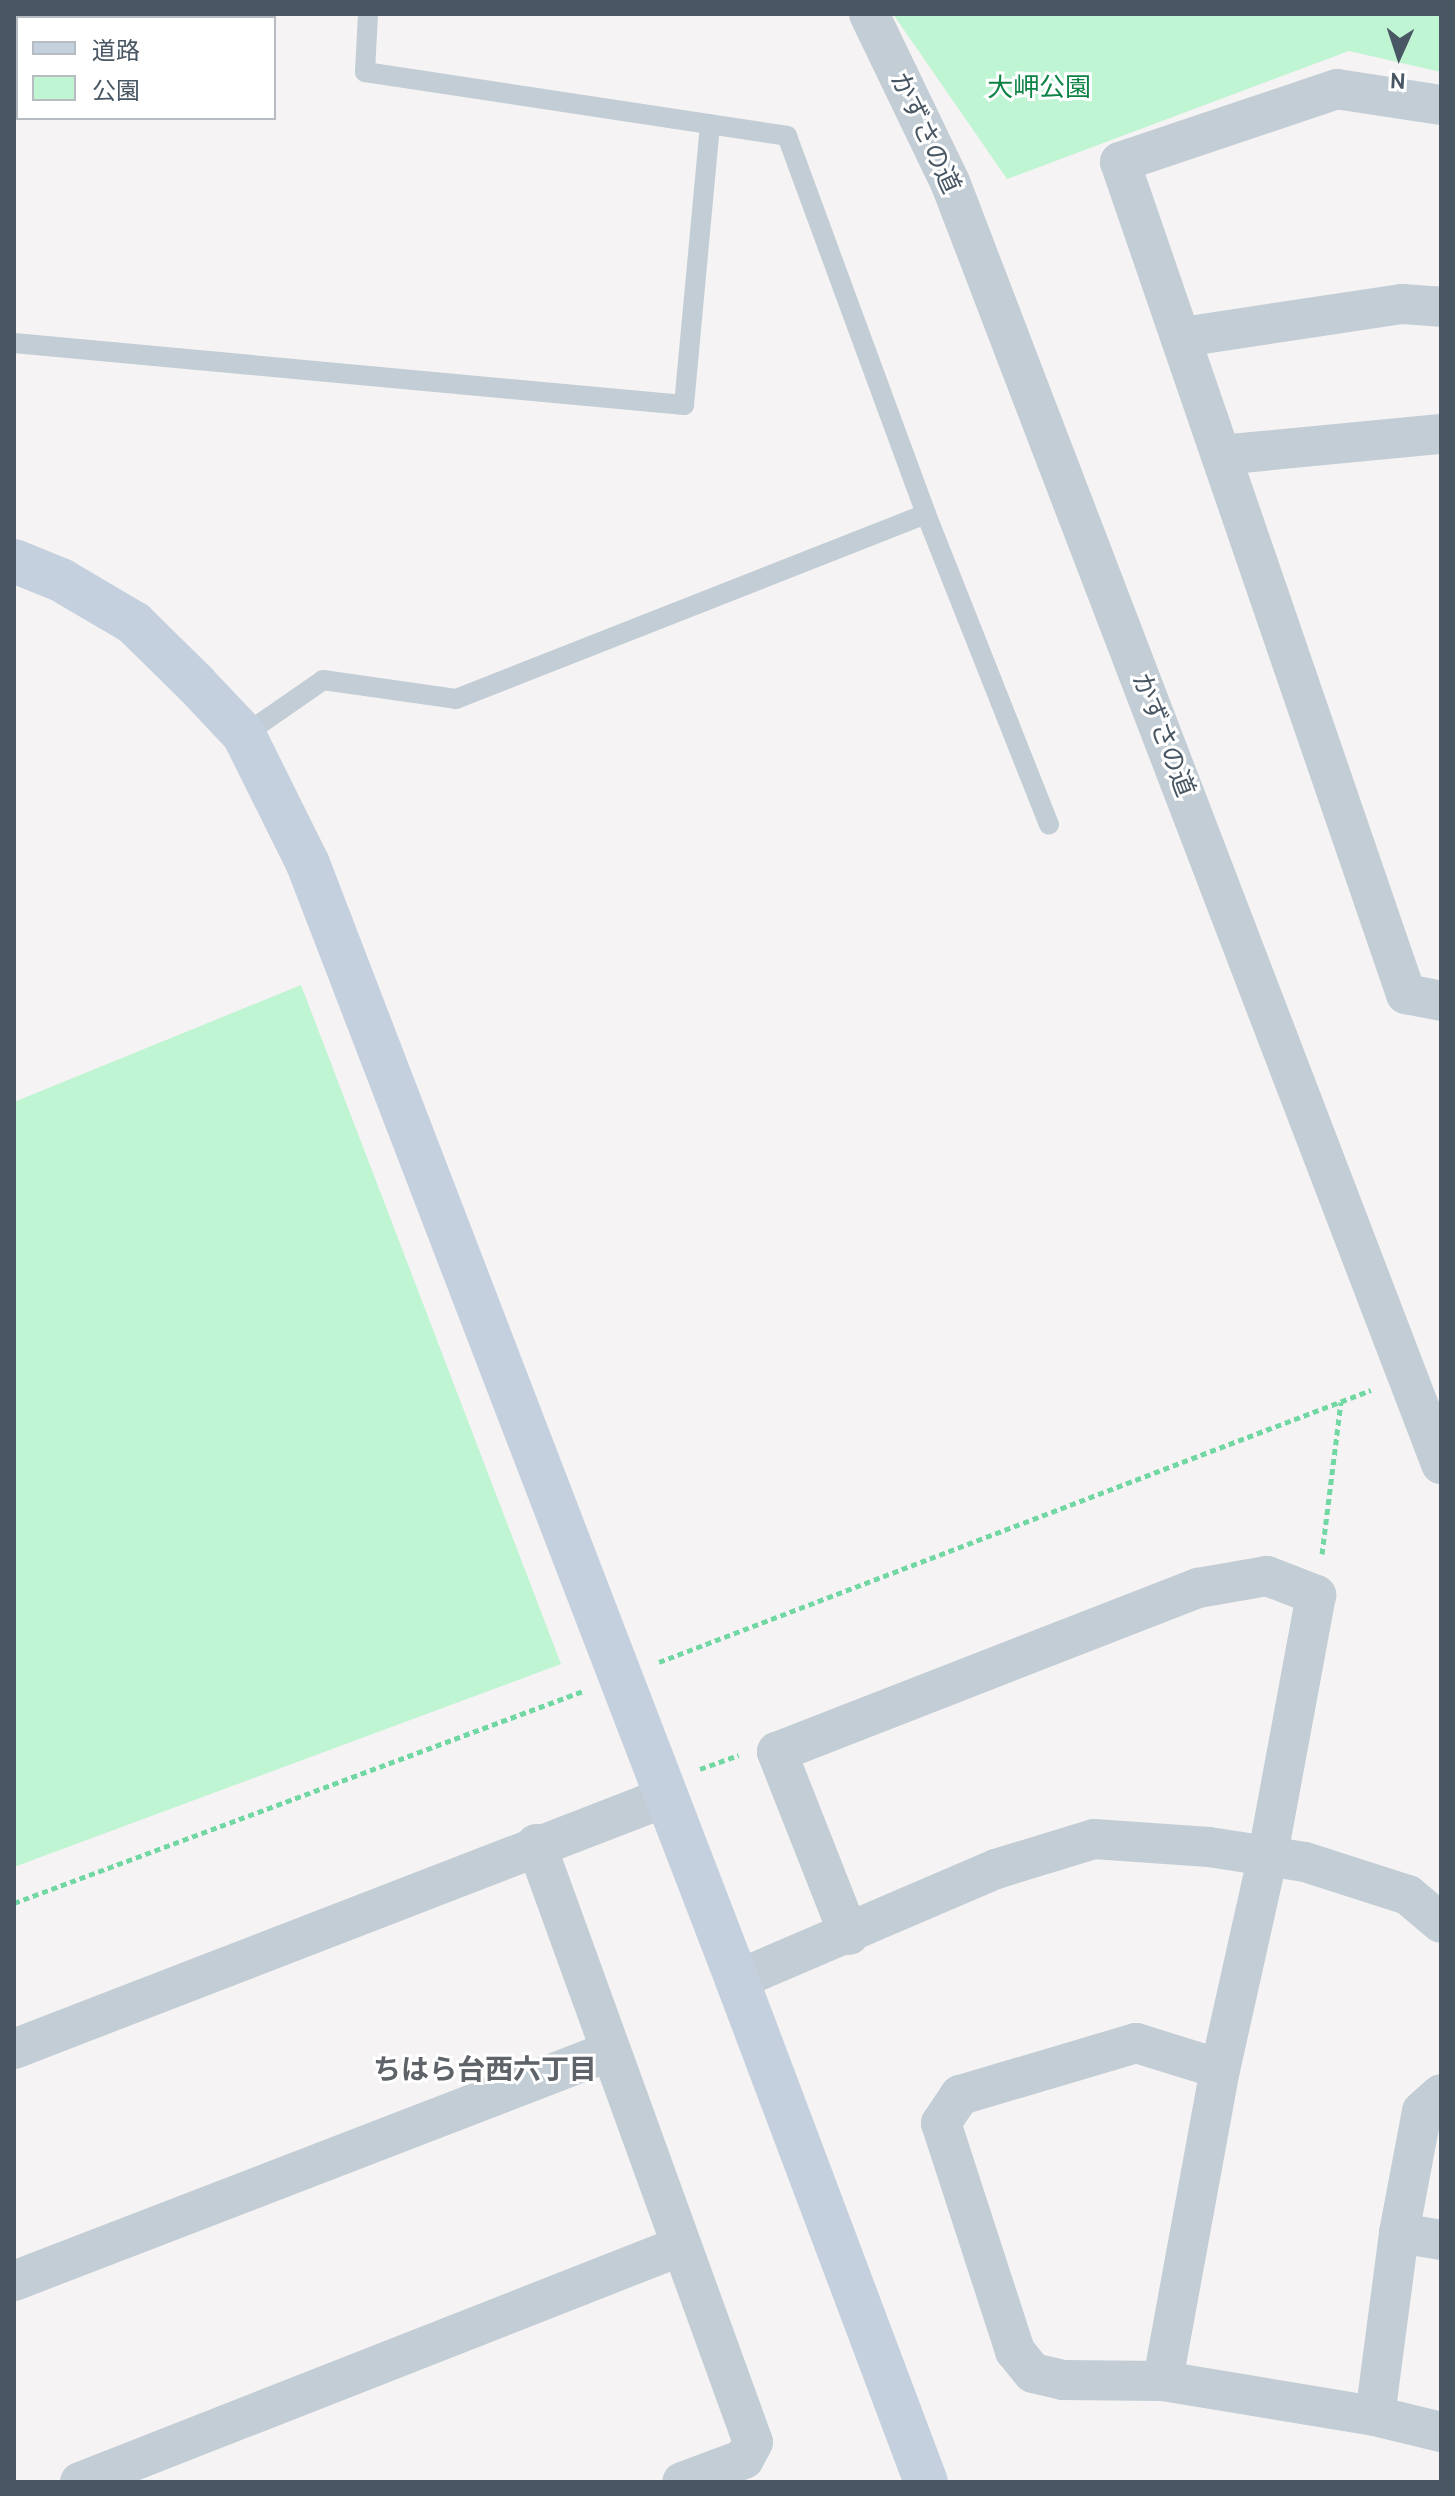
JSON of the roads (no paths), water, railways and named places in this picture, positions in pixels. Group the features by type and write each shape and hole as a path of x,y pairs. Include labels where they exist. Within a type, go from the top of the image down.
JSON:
{"street":[{"name":"かずさの道","path":"869,14 950,182 1410,1376 1441,1464"},
{"path":"1441,105 1337,89 1120,162 1183,337 1406,994 1441,1001"},
{"path":"1183,337 1402,304 1441,307"},
{"path":"1221,455 1441,434"},
{"path":"14,561 61,580 134,623 244,735 308,864 737,1980 926,2482"},
{"path":"849,1935 777,1752 1198,1588 1267,1576 1316,1595 1268,1855 1220,2069 1163,2381"},
{"path":"14,2049 536,1844 664,1790"},
{"path":"737,1980 849,1935 996,1869 1094,1839 1209,1847 1305,1862 1408,1895 1441,1923"},
{"path":"536,1844 608,2052 753,2442 744,2459 682,2482"},
{"path":"1220,2069 1136,2043 960,2095 941,2123 1015,2351 1033,2373 1063,2380 1163,2381 1375,2416 1441,2432"},
{"path":"14,2281 608,2052"},
{"path":"1375,2416 1399,2233 1422,2111 1441,2094"},
{"path":"1399,2233 1441,2240"},
{"path":"80,2482 681,2246"}],"lane":[{"path":"368,14 365,72 787,136 926,514 1049,825"},
{"path":"14,343 684,405 710,124"},
{"path":"244,735 323,680 456,699 926,514"}],"district":[{"name":"ちはら台西六丁目","path":"485,2069"}],"park label":[{"name":"大岬公園","path":"1039,88"}]}
